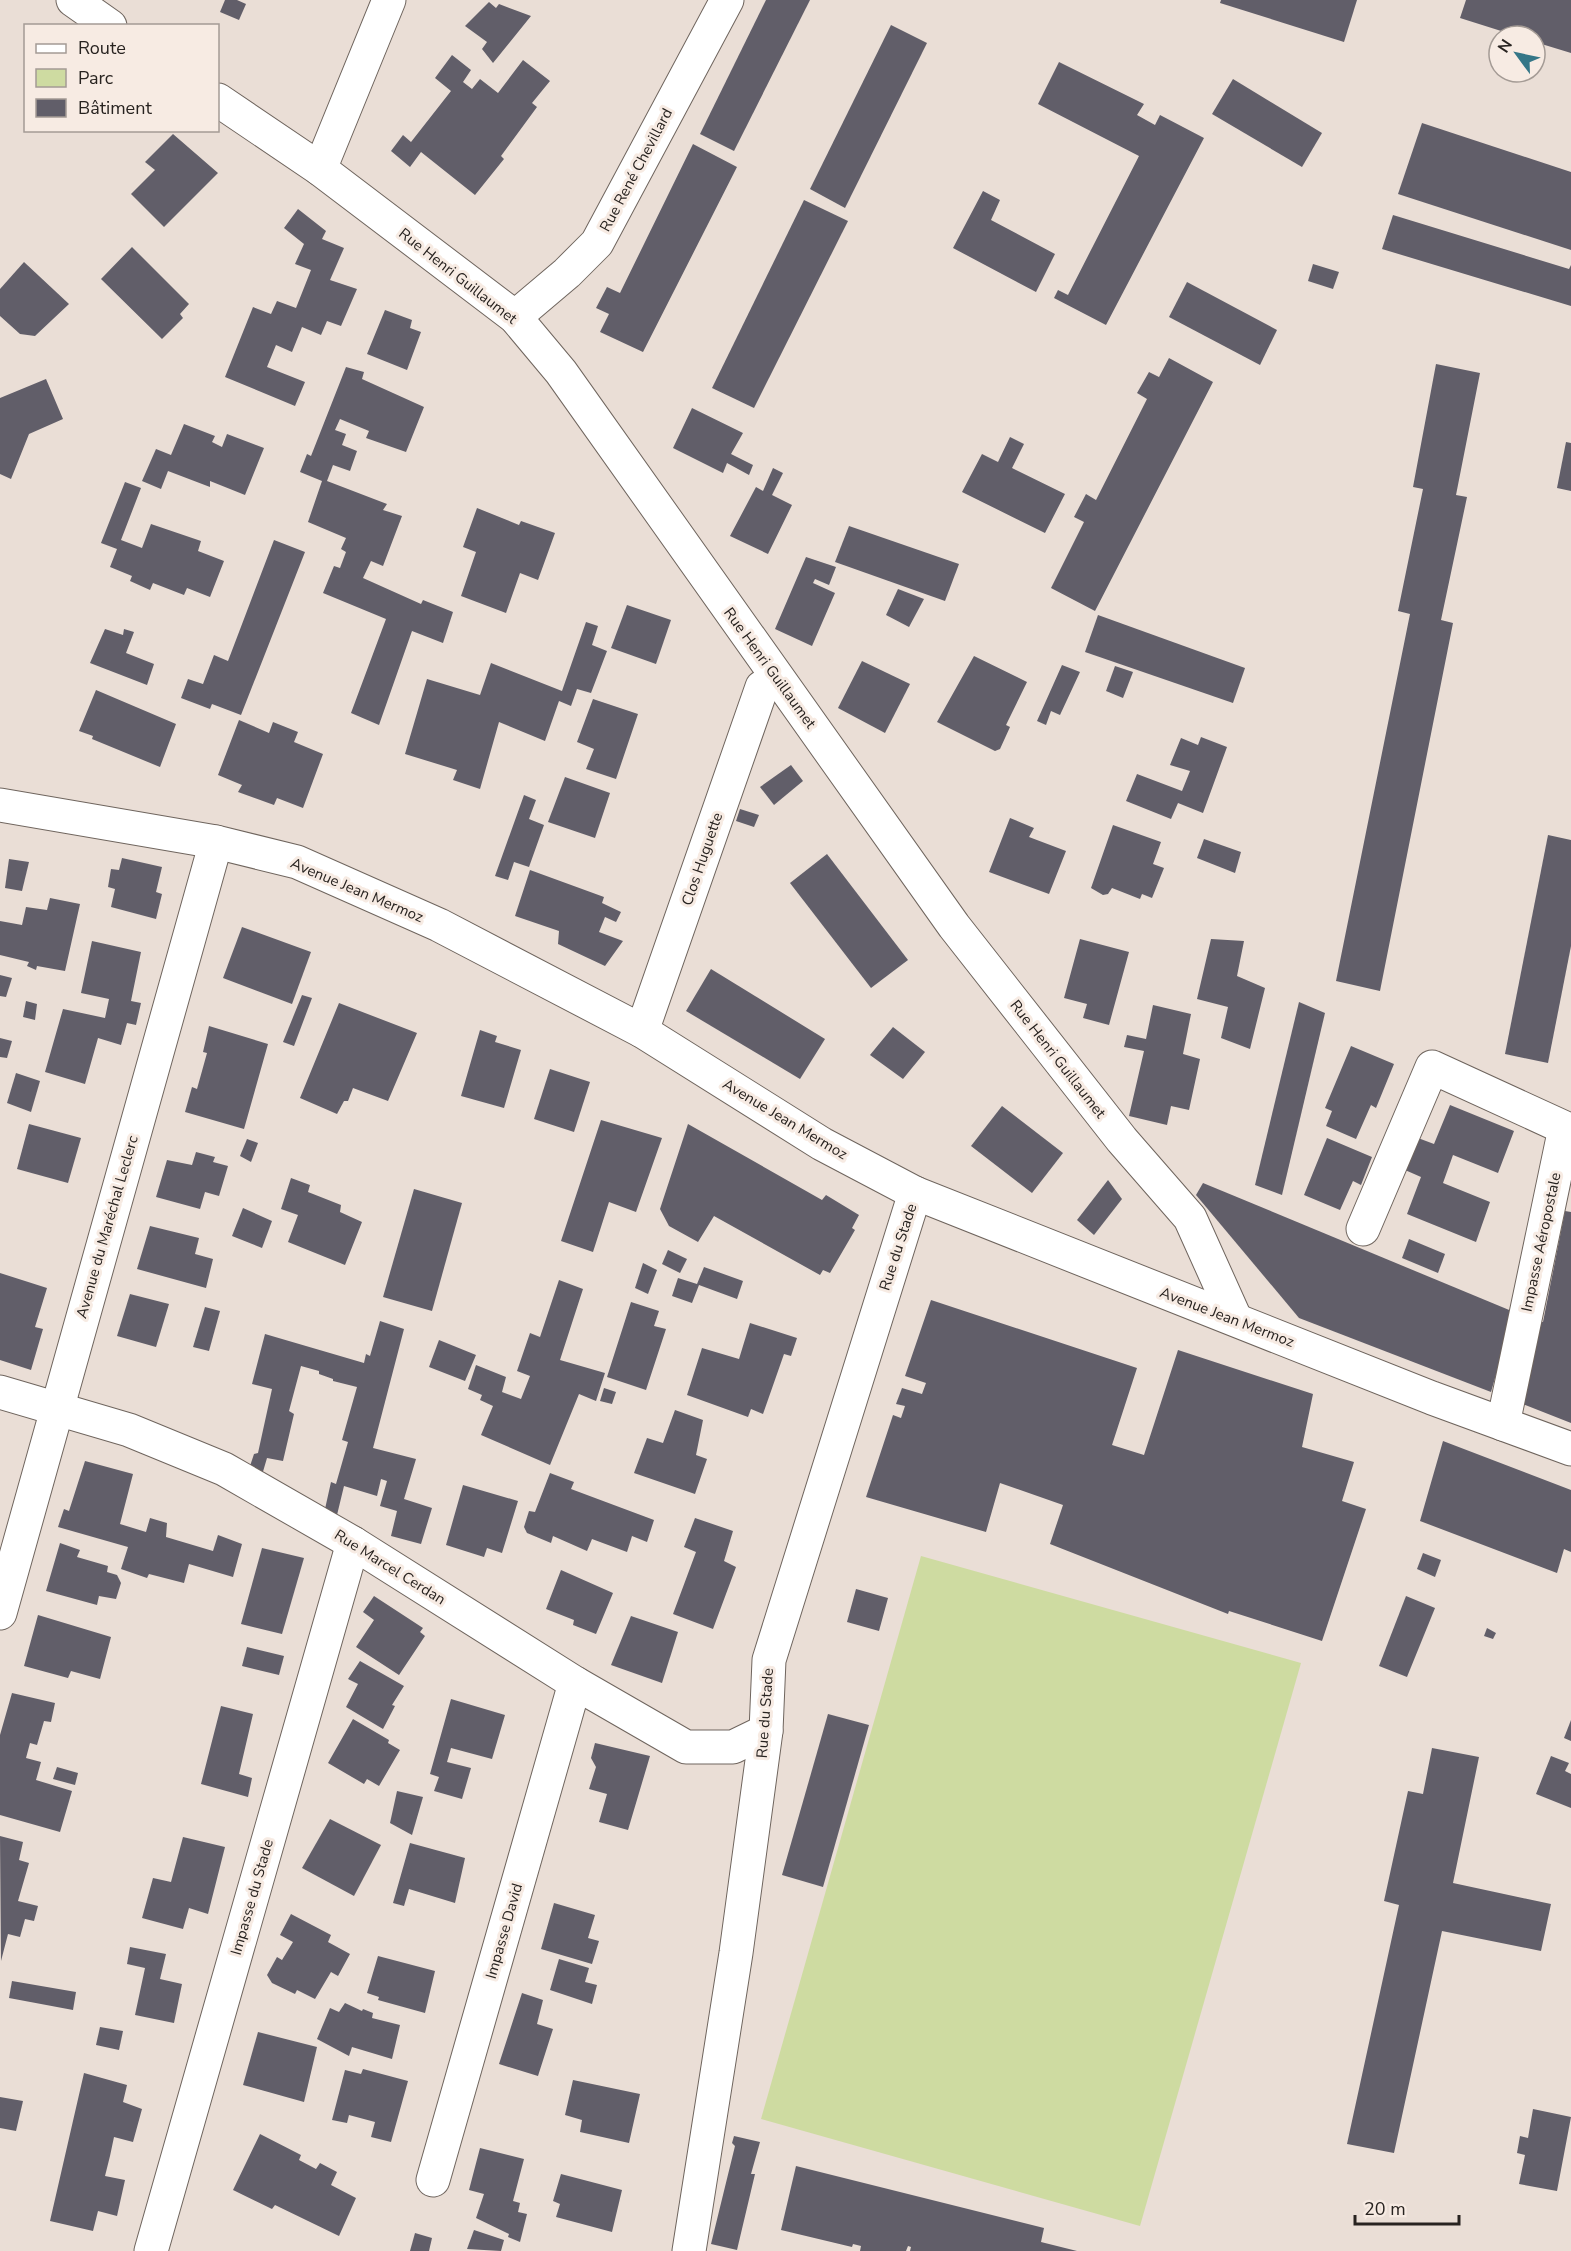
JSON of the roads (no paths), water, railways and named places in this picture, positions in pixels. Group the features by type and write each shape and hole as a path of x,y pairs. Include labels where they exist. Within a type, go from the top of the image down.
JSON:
{"street":[{"path":"73,0 107,24"},
{"path":"320,169 389,0"},
{"name":"Rue René Chevillard","path":"515,317 567,273 597,243 727,0"},
{"name":"Rue Henri Guillaumet","path":"219,100 320,169 515,317 561,372 954,926 1122,1140 1190,1218 1235,1318"},
{"name":"Clos Huguette","path":"642,1031 762,687"},
{"name":"Avenue Jean Mermoz","path":"0,805 216,842 297,862 439,925 642,1031 822,1144 915,1192 1432,1398 1571,1449"},
{"name":"Avenue du Maréchal Leclerc","path":"0,1613 216,842"},
{"name":"Impasse Aéropostale","path":"1362,1229 1432,1067 1565,1128 1503,1424"},
{"name":"Rue du Stade","path":"690,2251 736,1953 766,1731 769,1660 915,1192"},
{"name":"Rue Marcel Cerdan","path":"0,1392 129,1430 224,1469 353,1543 575,1683 686,1747 733,1747 766,1731"},
{"name":"Impasse du Stade","path":"151,2251 353,1543"},
{"name":"Impasse David","path":"433,2180 575,1683"}]}
